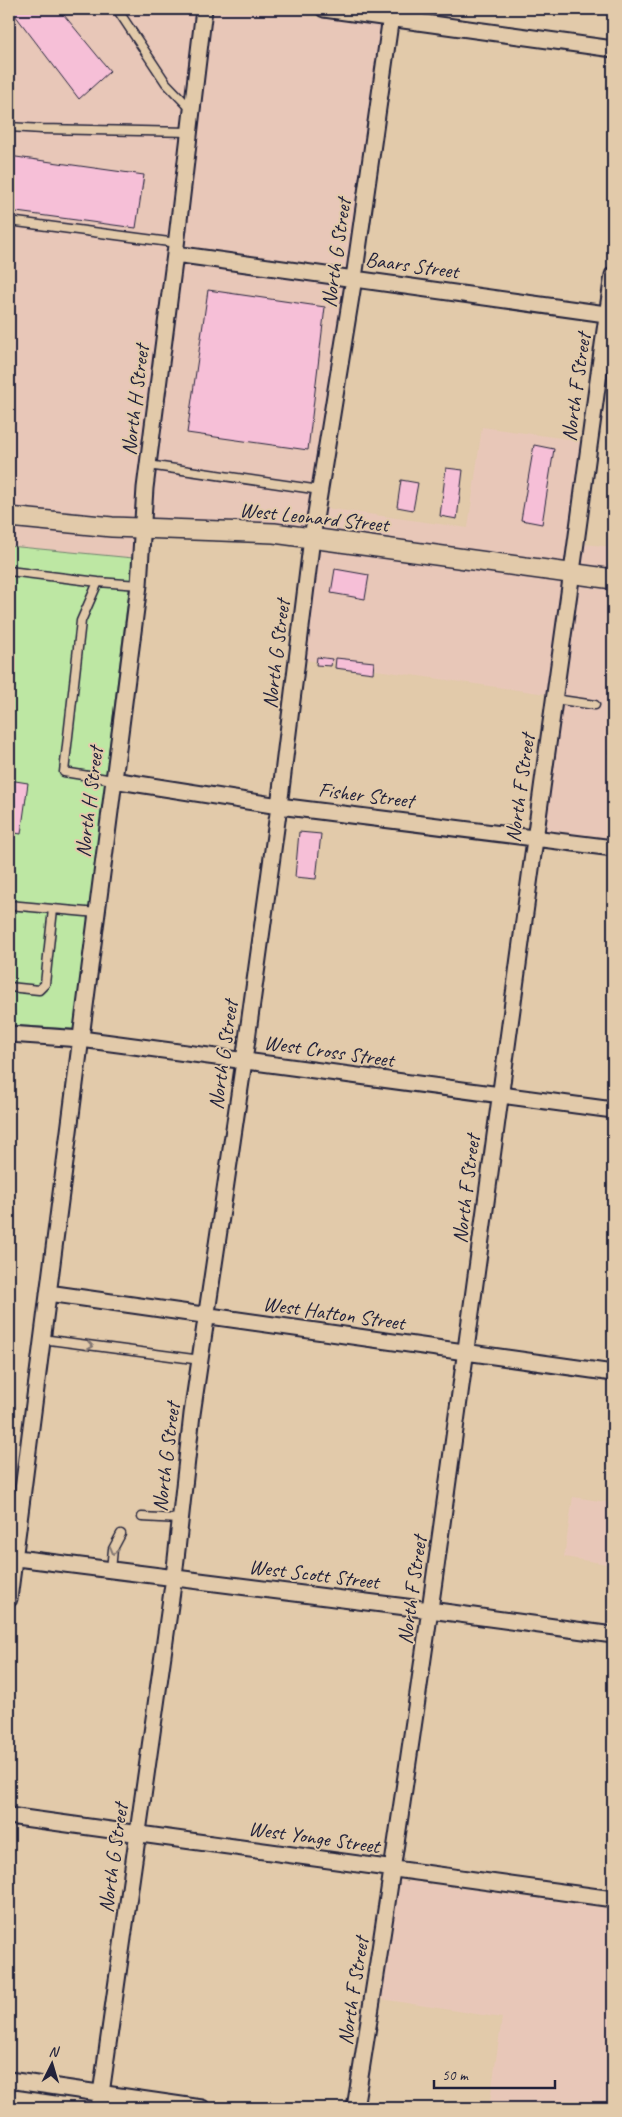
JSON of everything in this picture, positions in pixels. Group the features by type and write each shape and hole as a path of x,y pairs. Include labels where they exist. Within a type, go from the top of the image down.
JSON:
{"street":[{"name":"North H Street","path":"9,1600 11,1558 42,1339 139,585 148,465 204,9"},
{"path":"324,9 392,13 613,49"},
{"name":"North G Street","path":"100,2101 174,1577 179,1519 200,1360 279,806 312,538 354,278 392,13"},
{"name":"Baars Street","path":"176,249 354,278 610,314"},
{"name":"North F Street","path":"355,2108 394,1870 466,1354 534,838 610,314 613,275"},
{"name":"West Leonard Street","path":"9,520 112,527 242,531 312,538 613,579"},
{"name":"Fisher Street","path":"113,780 279,806 613,848"},
{"name":"West Cross Street","path":"9,1034 81,1040 613,1110"},
{"name":"West Hatton Street","path":"48,1293 613,1374"},
{"name":"West Scott Street","path":"11,1558 174,1577 613,1635"},
{"name":"West Yonge Street","path":"9,1816 613,1899"},
{"path":"9,2080 100,2101 202,2108"}],"lane":[{"path":"117,9 166,83 192,111"},
{"path":"9,127 42,130 190,132"},
{"path":"9,221 176,249"},
{"path":"148,465 320,490"},
{"path":"9,571 139,585"},
{"path":"98,582 81,621 64,772 113,780"},
{"path":"554,699 595,705"},
{"path":"9,905 97,913"},
{"path":"9,987 39,990 45,984 53,909"},
{"path":"42,1339 200,1360"},
{"path":"142,1518 179,1519"},
{"path":"111,1570 113,1549 121,1534"}],"shaded area":[{"path":"9,9 196,9 137,487 135,518 9,507"},
{"path":"212,9 252,9 382,26 347,268 185,246"},
{"path":"182,265 345,286 305,527 243,521 151,519 153,488"},
{"path":"482,427 582,441 565,563 321,530 325,508 468,528"},
{"path":"9,526 134,537 133,558 9,546"},
{"path":"584,544 613,547 613,569 581,565"},
{"path":"319,548 562,581 546,694 305,660"},
{"path":"578,583 613,588 613,838 544,830"},
{"path":"573,1497 613,1503 613,1565 564,1557"},
{"path":"400,1880 613,1909 613,2108 489,2108 502,2018 381,1999"}],"green space":[{"path":"9,546 133,558 74,1029 9,1025"}],"building":[{"path":"9,9 59,9 110,71 79,99 15,15 9,20"},
{"path":"9,156 144,175 136,228 9,211"},
{"path":"208,290 325,307 308,450 187,433"},
{"path":"534,445 554,449 542,524 521,520"},
{"path":"446,468 463,470 457,519 440,516"},
{"path":"401,480 418,483 413,510 397,507"},
{"path":"335,569 369,575 365,599 331,593"},
{"path":"317,657 332,659 331,666 316,665"},
{"path":"336,658 374,662 373,673 335,668"},
{"path":"613,728 613,759 609,759"},
{"path":"9,780 28,783 21,834 9,832"},
{"path":"299,832 321,834 316,879 295,877"}]}
